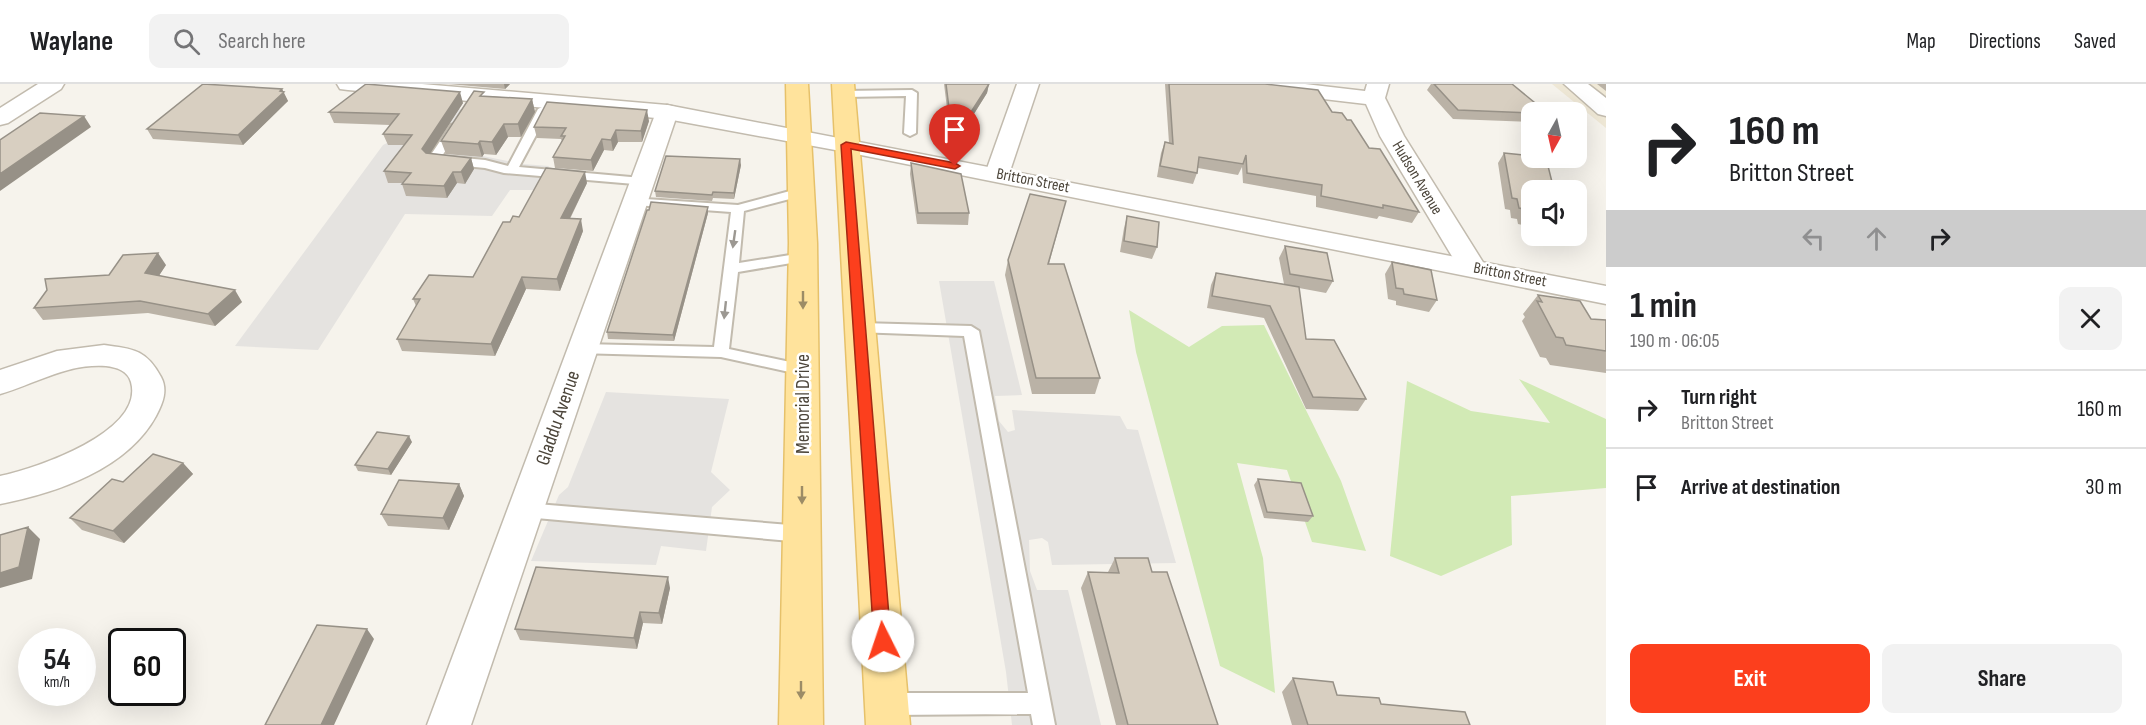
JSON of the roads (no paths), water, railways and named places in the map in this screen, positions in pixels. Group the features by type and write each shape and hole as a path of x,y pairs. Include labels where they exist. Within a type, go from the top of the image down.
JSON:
{"main road":[{"name":"Memorial Drive","path":"797,84 803,257 801,725"},
{"path":"843,89 887,715"}],"street":[{"path":"0,118 53,84"},
{"name":"Britton Street","path":"348,84 470,104 548,102 667,112 997,174 1606,295"},
{"path":"997,174 1028,84"},
{"path":"1246,84 1376,91"},
{"path":"1575,84 1606,109"},
{"path":"639,90 667,112"},
{"name":"Hudson Avenue","path":"1376,91 1392,136 1472,267"},
{"name":"Gladdu Avenue","path":"448,725 667,112"},
{"path":"0,383 22,372 62,359 98,356 127,361 138,366 149,383 149,394 145,407 125,433 91,459 48,479 0,490"}],"lane":[{"path":"843,89 911,88 910,133"},
{"path":"512,170 548,102"},
{"path":"470,104 434,159 485,164 738,209 801,192"},
{"path":"721,352 738,209"},
{"path":"730,269 803,257"},
{"path":"861,328 971,331 1044,725"},
{"path":"582,349 721,352 803,370"},
{"path":"525,510 802,534"},
{"path":"887,715 1041,703"}]}
